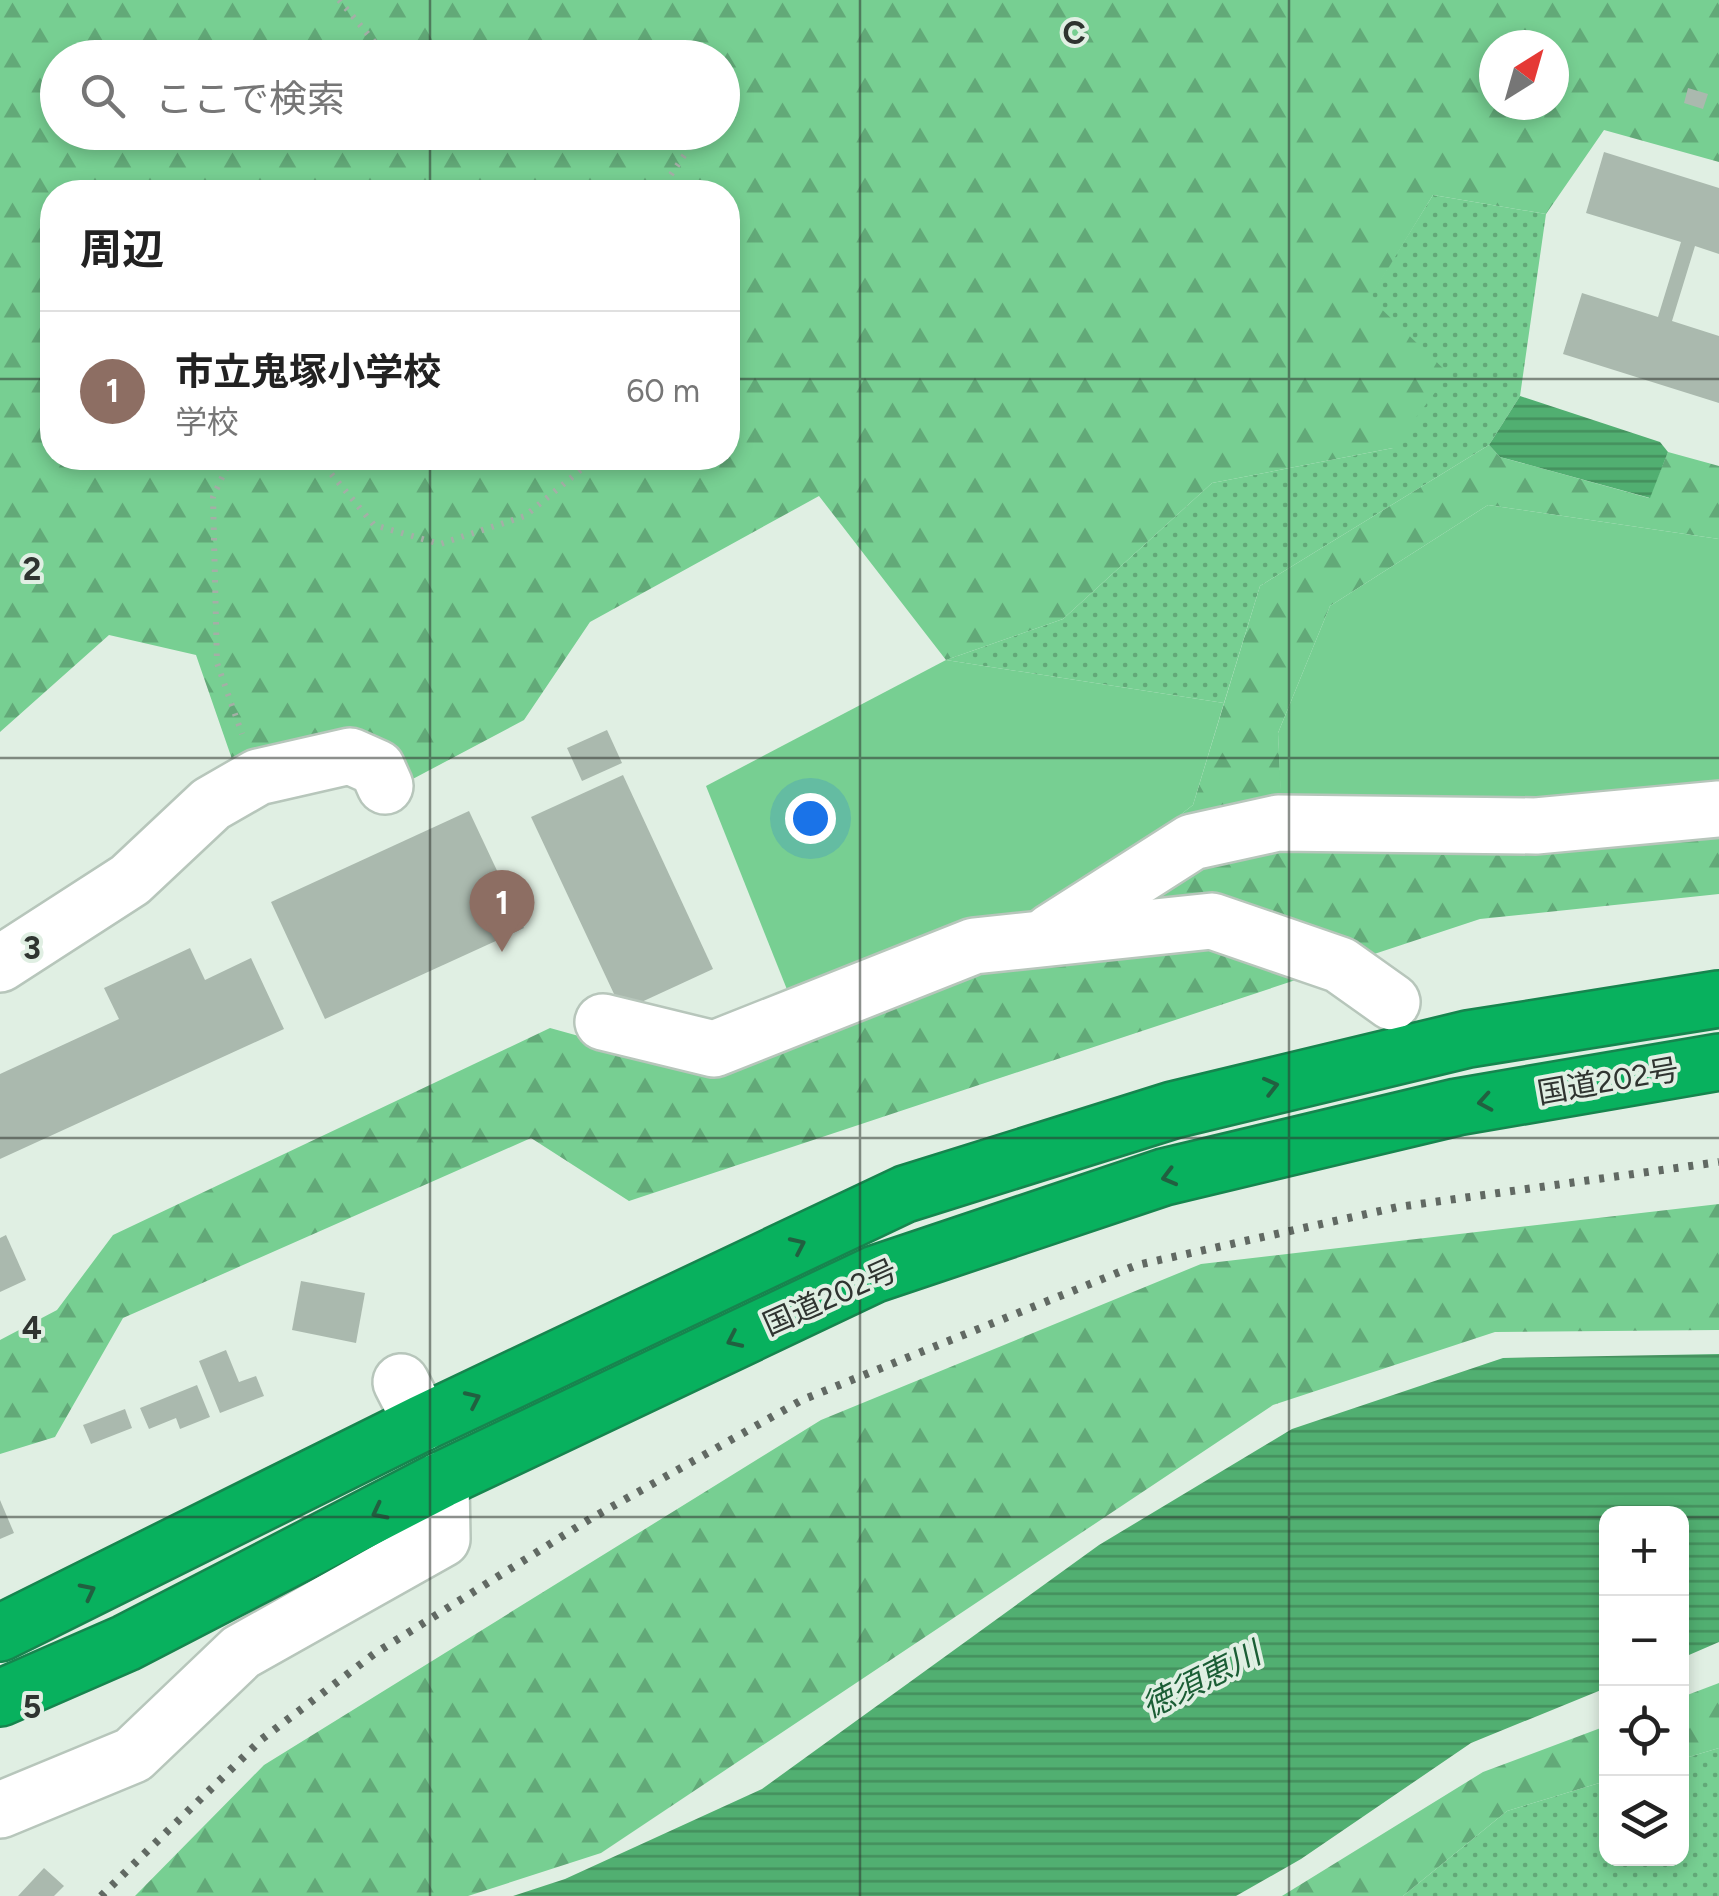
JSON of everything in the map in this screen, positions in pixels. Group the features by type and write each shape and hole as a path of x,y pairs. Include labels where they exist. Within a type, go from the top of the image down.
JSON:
{"highway":[{"name":"国道202号","path":"0,1633 412,1402 905,1194 1173,1110 1468,1039 1719,999"},
{"name":"国道202号","path":"0,1698 126,1643 441,1480 875,1274 1164,1177 1457,1107 1719,1062"}],"street":[{"path":"0,964 130,880 211,804 258,778 350,756 377,768 385,786"},
{"path":"1042,937 1192,842 1278,823 1536,826 1719,809"},
{"path":"603,1022 714,1049 974,946 1212,921 1340,965 1392,1002"},
{"path":"0,1810 133,1756 241,1652 442,1540 441,1480"}],"path":[{"path":"338,0 372,40"},
{"path":"666,180 688,150"},
{"path":"225,470 212,498 217,663 258,778"},
{"path":"328,470 374,524 440,544 525,516 581,470"}],"green space":[{"path":"0,0 1719,0 1719,162 1604,130 1546,214 1433,195 1370,298 1449,374 1393,448 1212,483 1063,619 946,660 819,496 590,622 524,720 409,781 233,762 196,655 109,635 0,732"},
{"path":"1433,195 1546,214 1520,396 1489,445 1260,586 1224,703 946,660 1063,619 1212,483 1393,448 1369,298"},
{"path":"1489,445 1500,457 1649,498 1668,452 1719,466 1719,539 1488,505 1330,606 1278,733 1284,847 1536,855 1719,837 1719,894 1480,919 629,1201 531,1138 123,1318 55,1437 0,1454 0,1340 57,1310 113,1235 550,1028 719,1075 989,965 1193,805 1260,586"},
{"path":"1488,505 1719,539 1719,793 1533,811 1281,803 1278,733 1330,606"},
{"path":"946,660 1224,703 1193,805 1051,916 788,992 706,786"},
{"path":"1719,1204 1719,1330 1495,1332 1273,1405 601,1853 468,1896 135,1896 264,1765 821,1420 1201,1264"},
{"path":"1719,1683 1719,1748 1689,1757 1689,1694"},
{"path":"1599,1729 1599,1783 1507,1811 1403,1896 1282,1896 1483,1772"},
{"path":"1719,1748 1719,1896 1403,1896 1507,1811 1599,1783 1599,1866 1689,1866 1689,1757"}],"water":[{"path":"1520,396 1660,442 1668,452 1650,498 1500,457 1489,445"},
{"name":"徳須恵川","path":"1719,1354 1719,1642 1689,1655 1689,1506 1599,1506 1599,1691 1471,1743 1301,1859 1236,1896 513,1896 565,1879 762,1789 1099,1545 1292,1429 1503,1358"}],"building":[{"path":"1688,88 1708,94 1703,109 1684,103"},
{"path":"1604,152 1719,188 1719,254 1695,246 1672,321 1719,336 1719,403 1563,354 1582,293 1658,317 1681,242 1586,213"},
{"path":"607,730 622,763 582,781 567,748"},
{"path":"623,775 713,969 622,1011 531,817"},
{"path":"469,811 524,928 325,1019 271,902"},
{"path":"190,948 205,980 251,958 284,1029 0,1159 0,1074 119,1019 104,988"},
{"path":"6,1235 26,1280 0,1292 0,1238"},
{"path":"301,1281 365,1293 356,1343 292,1330"},
{"path":"226,1350 239,1382 256,1376 264,1396 220,1413 199,1361"},
{"path":"197,1385 210,1417 180,1429 176,1418 149,1429 140,1408"},
{"path":"125,1409 132,1428 91,1444 83,1425"},
{"path":"0,1500 14,1533 0,1539"},
{"path":"44,1868 64,1886 54,1896 18,1896"}],"railway":[{"path":"101,1896 262,1739 374,1654 590,1519 802,1400 1137,1265 1398,1207 1719,1162"}],"place":[{"name":"市立鬼塚小学校","path":"502,952"}]}
